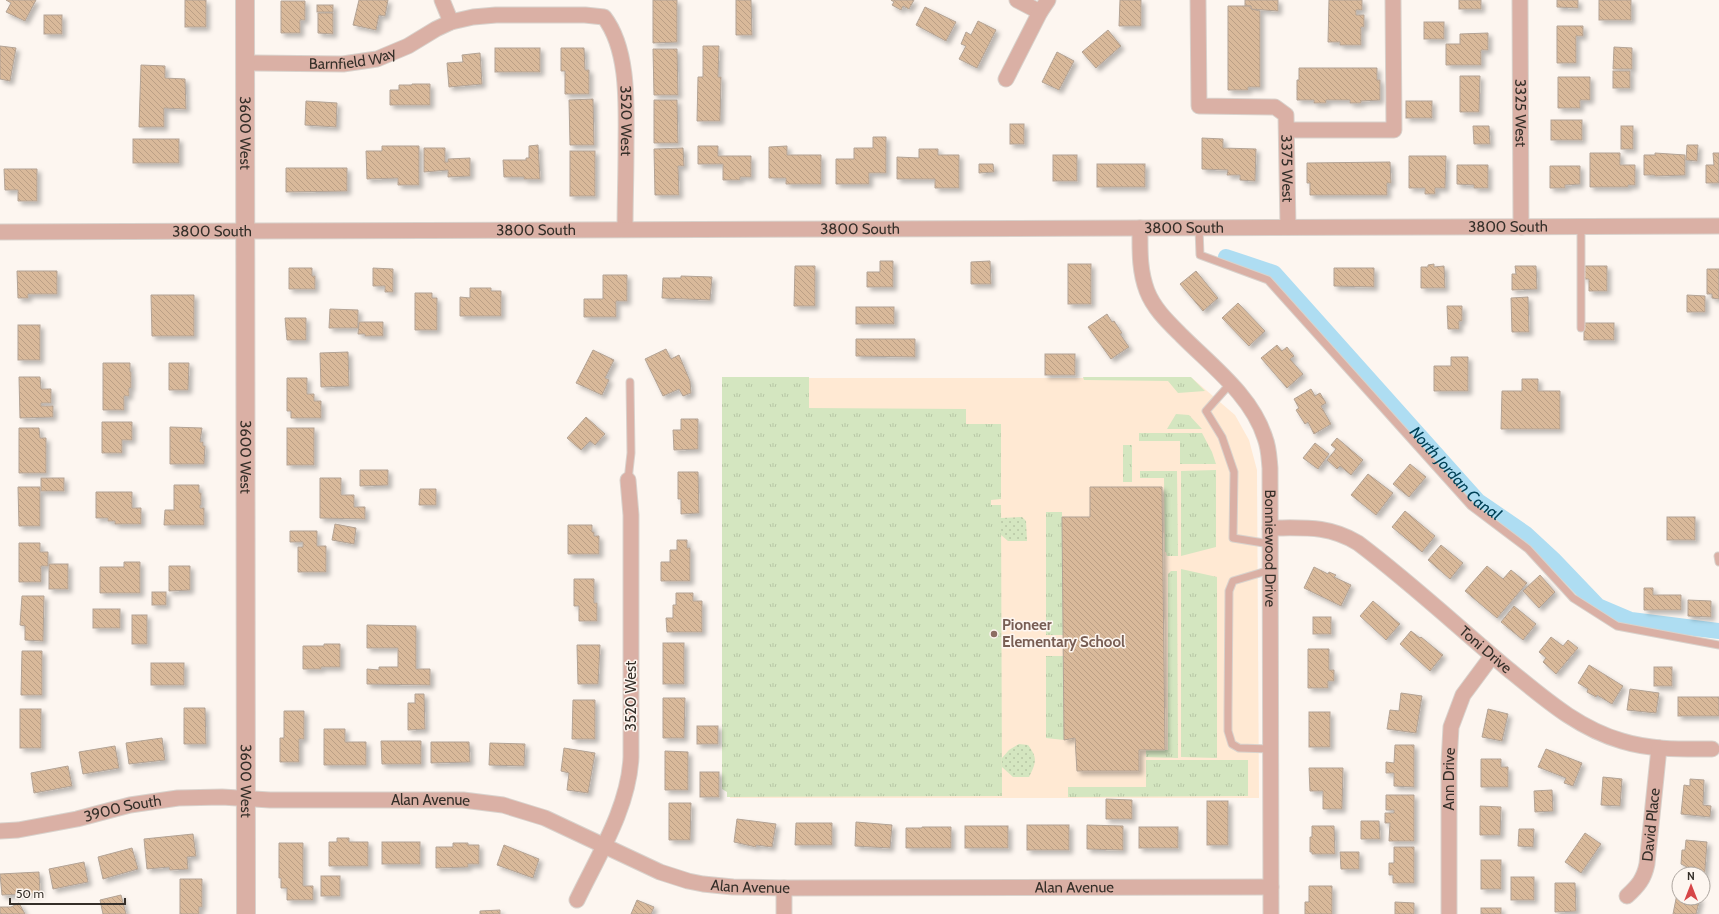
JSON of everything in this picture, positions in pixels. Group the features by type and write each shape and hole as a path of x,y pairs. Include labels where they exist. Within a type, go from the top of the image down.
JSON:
{"street":[{"name":"3600 West","path":"245,0 246,914"},
{"path":"442,0 451,22"},
{"path":"1006,79 1044,6 1017,0"},
{"name":"3375 West","path":"1198,0 1199,106 1269,106 1283,111 1287,119 1288,227"},
{"path":"1287,130 1394,130 1393,0"},
{"name":"3325 West","path":"1520,0 1521,227"},
{"name":"Barnfield Way","path":"245,63 360,63 393,54 451,22 473,17 496,15 585,15 604,17"},
{"name":"3520 West","path":"604,17 611,27 616,39 625,80 625,229"},
{"name":"3800 South","path":"0,232 1719,226"},
{"name":"Bonniewood Drive","path":"1140,228 1142,270 1147,291 1152,300 1167,321 1230,384 1252,409 1266,439 1270,468 1271,914"},
{"name":"3520 West","path":"577,900 624,798 631,766 631,514 628,480"},
{"name":"Toni Drive","path":"1270,528 1316,528 1335,531 1347,536 1368,550 1552,706 1593,731 1623,742 1659,748 1712,749"},
{"name":"Ann Drive","path":"1449,914 1449,763 1451,727 1463,695 1492,656"},
{"name":"David Place","path":"1628,896 1641,883 1648,864 1659,748"},
{"name":"3900 South","path":"0,831 18,830 77,819 152,801 201,797 246,798"},
{"name":"Alan Avenue","path":"246,798 270,800 441,799 483,802 510,807 545,818 660,872 702,884 733,887 1271,887"},
{"path":"784,888 784,914"}],"lane":[{"path":"1581,226 1581,328"},
{"path":"1199,228 1200,255 1268,280 1471,506 1528,549 1573,598 1617,626 1719,645"},
{"path":"628,480 631,452 630,382"},
{"path":"1230,384 1206,411 1222,438 1234,472 1233,538 1270,544"},
{"path":"1270,570 1233,581 1229,591 1228,731 1232,744 1239,748 1271,749"}],"shaded area":[{"name":"Pioneer Elementary School","path":"730,378 1192,378 1235,415 1249,440 1257,470 1259,798 730,798"}],"green space":[{"path":"722,377 809,377 809,408 966,409 966,424 1001,424 1001,499 991,500 991,505 1001,505 1002,796 727,797 727,792 722,789"},
{"path":"1083,377 1191,377 1205,391 1178,393 1168,381 1084,380"},
{"path":"1176,414 1189,415 1202,429 1167,429"},
{"path":"1139,433 1202,433 1212,452 1216,464 1180,464 1180,441 1139,441"},
{"path":"1123,445 1132,445 1132,482 1123,482"},
{"path":"1216,470 1216,547 1181,556 1181,471"},
{"path":"1140,471 1177,471 1178,556 1167,556 1165,552 1164,478 1140,478"},
{"path":"1046,512 1062,512 1063,635 1046,635"},
{"path":"1022,517 1026,521 1027,541 1008,541 1001,535 1001,518"},
{"path":"1181,569 1217,577 1217,758 1181,757"},
{"path":"1171,571 1177,571 1178,758 1146,757 1146,750 1168,750 1168,574"},
{"path":"1046,656 1063,656 1064,740 1046,738"},
{"path":"1019,744 1028,745 1035,757 1033,768 1029,777 1013,777 1002,767 1002,758 1009,750"},
{"path":"1146,760 1248,760 1248,796 1068,797 1068,787 1146,787"}],"building":[{"path":"6,0 36,0 25,21 6,12 11,3"},
{"path":"185,0 206,0 206,27 185,27"},
{"path":"359,0 388,0 385,16 379,15 376,30 353,25"},
{"path":"653,0 677,0 677,42 653,43"},
{"path":"736,0 751,0 752,35 736,35"},
{"path":"891,0 914,0 909,9 903,6 901,10 892,5 894,2"},
{"path":"1120,0 1141,0 1141,26 1119,26"},
{"path":"1245,0 1278,0 1278,11 1251,9 1251,6 1245,6"},
{"path":"1329,0 1362,0 1362,10 1356,10 1356,15 1364,15 1364,27 1361,27 1361,45 1340,45 1340,42 1328,42"},
{"path":"1459,0 1481,0 1481,9 1459,9"},
{"path":"1557,0 1578,0 1578,8 1557,7"},
{"path":"1599,0 1631,0 1631,20 1599,20"},
{"path":"281,1 305,1 305,20 300,20 300,33 281,33"},
{"path":"317,5 333,5 333,12 317,12"},
{"path":"1228,6 1251,6 1251,9 1260,11 1260,87 1248,87 1248,90 1228,90"},
{"path":"925,7 956,22 946,41 916,25"},
{"path":"318,13 333,13 333,34 318,33"},
{"path":"44,15 62,15 62,34 44,34"},
{"path":"978,21 996,30 977,68 959,59 966,46 961,44 966,32 971,35"},
{"path":"1424,22 1444,22 1444,39 1424,39"},
{"path":"1557,26 1583,26 1583,36 1576,36 1576,63 1557,63"},
{"path":"1108,30 1121,46 1096,68 1082,52"},
{"path":"1488,33 1488,50 1481,50 1481,65 1446,65 1446,44 1460,44 1460,34"},
{"path":"0,46 16,48 10,81 0,79"},
{"path":"703,46 719,46 718,77 721,77 720,121 697,121 698,77 703,77"},
{"path":"1614,47 1632,48 1632,69 1613,69"},
{"path":"495,48 540,48 540,72 495,72"},
{"path":"561,48 584,48 585,70 589,70 589,94 565,94 565,71 561,71"},
{"path":"653,49 677,49 678,95 654,95"},
{"path":"1057,52 1074,61 1059,90 1042,82"},
{"path":"480,53 482,84 449,87 447,63 463,62 462,55"},
{"path":"141,65 165,66 165,78 185,79 186,109 164,108 164,127 139,127"},
{"path":"1299,68 1377,68 1377,80 1380,80 1380,100 1350,103 1350,100 1326,100 1326,103 1314,103 1314,100 1297,100 1297,80 1299,80"},
{"path":"1613,71 1630,71 1630,88 1613,88"},
{"path":"1460,76 1480,76 1479,112 1460,112"},
{"path":"1558,77 1590,77 1590,100 1580,100 1580,108 1558,108"},
{"path":"430,84 430,105 390,105 390,90 399,90 399,85"},
{"path":"593,99 594,145 570,145 569,100"},
{"path":"654,100 677,100 678,143 654,143"},
{"path":"306,101 337,103 336,127 305,125"},
{"path":"1406,101 1432,101 1432,118 1406,118"},
{"path":"1551,120 1582,120 1582,140 1551,140"},
{"path":"1010,124 1024,124 1024,144 1010,144"},
{"path":"1473,126 1489,126 1490,144 1474,144"},
{"path":"1621,126 1633,126 1633,149 1621,149"},
{"path":"873,137 886,137 886,173 869,173 869,184 836,184 836,159 854,159 854,148 873,148"},
{"path":"1202,138 1223,139 1223,148 1256,149 1255,181 1240,180 1240,175 1227,175 1228,170 1202,169"},
{"path":"133,139 179,139 179,163 133,163"},
{"path":"538,145 540,179 504,177 503,160 526,160 526,158 529,158 529,146"},
{"path":"1687,145 1698,145 1697,161 1686,160"},
{"path":"382,146 419,146 419,185 398,185 398,178 367,179 366,151 382,151"},
{"path":"698,146 718,146 718,156 751,156 751,177 740,177 740,180 723,180 723,164 698,164"},
{"path":"787,146 787,155 821,155 821,184 786,184 786,178 769,178 769,147"},
{"path":"424,148 445,148 445,162 448,162 448,159 470,158 470,176 448,177 448,170 424,172"},
{"path":"683,148 684,166 678,166 679,195 655,195 654,149"},
{"path":"919,149 938,149 938,155 959,155 959,188 935,188 935,179 897,179 897,157 919,158"},
{"path":"570,151 595,151 595,196 570,196"},
{"path":"1590,153 1620,153 1620,165 1635,165 1635,185 1628,185 1628,187 1590,187"},
{"path":"1655,153 1685,155 1685,175 1644,175 1644,155 1655,155"},
{"path":"1713,153 1719,153 1719,183 1706,183 1706,165 1714,165"},
{"path":"1053,155 1077,155 1077,181 1053,181"},
{"path":"1409,156 1446,156 1445,188 1435,188 1435,194 1425,194 1425,188 1409,188"},
{"path":"1390,162 1391,183 1387,183 1387,195 1310,195 1310,183 1307,183 1307,163"},
{"path":"979,164 993,164 994,172 979,173"},
{"path":"1097,164 1145,164 1145,187 1097,187"},
{"path":"1457,165 1488,165 1488,188 1474,188 1474,185 1457,184"},
{"path":"1550,166 1580,166 1580,184 1565,185 1565,188 1550,188"},
{"path":"286,168 347,168 347,191 286,192"},
{"path":"4,169 37,169 37,201 18,201 18,190 5,190"},
{"path":"880,261 893,261 893,287 867,287 867,272 880,272"},
{"path":"990,261 991,284 971,284 971,262"},
{"path":"1068,264 1091,264 1091,304 1068,304"},
{"path":"1434,264 1434,267 1444,266 1445,288 1421,288 1421,267 1428,267 1428,265"},
{"path":"795,266 815,266 815,306 794,306"},
{"path":"1515,266 1536,266 1537,289 1512,290 1512,274 1516,274"},
{"path":"1584,266 1607,266 1607,291 1589,291 1589,279 1584,279"},
{"path":"289,268 312,268 312,276 315,276 315,289 289,289"},
{"path":"373,268 393,269 393,292 385,292 385,286 373,286"},
{"path":"1334,268 1374,268 1374,287 1334,286"},
{"path":"1707,269 1719,269 1719,299 1712,298 1712,294 1707,294"},
{"path":"17,271 57,271 57,294 28,294 28,298 18,298"},
{"path":"1196,271 1218,298 1203,311 1180,284"},
{"path":"603,275 627,275 627,301 616,301 616,317 584,317 584,299 603,299"},
{"path":"681,276 712,277 710,300 662,298 663,278 681,278"},
{"path":"470,288 491,288 491,291 501,291 501,316 460,316 460,297 470,298"},
{"path":"415,293 432,293 432,298 437,298 437,330 415,330"},
{"path":"151,295 194,295 194,336 152,336"},
{"path":"1687,295 1705,296 1705,312 1687,312"},
{"path":"1528,297 1529,332 1512,332 1511,298"},
{"path":"1238,303 1265,331 1249,346 1222,318"},
{"path":"1447,306 1462,306 1462,321 1459,321 1459,329 1448,329"},
{"path":"856,307 894,307 894,324 856,324"},
{"path":"330,309 358,310 358,328 329,328"},
{"path":"1107,314 1122,333 1120,334 1129,347 1111,359 1088,327"},
{"path":"285,318 306,318 306,340 287,340"},
{"path":"359,322 383,322 383,336 365,336 365,334 358,334"},
{"path":"1584,323 1614,323 1614,340 1584,340"},
{"path":"18,325 40,325 40,360 18,360"},
{"path":"856,339 915,339 915,357 856,356"},
{"path":"1277,345 1282,351 1287,347 1294,356 1290,359 1303,374 1287,388 1261,358"},
{"path":"666,349 671,359 679,355 690,381 691,393 683,396 679,389 663,396 645,359"},
{"path":"593,350 614,360 605,378 609,380 602,395 576,383"},
{"path":"348,352 349,386 321,387 320,353"},
{"path":"1045,354 1075,354 1075,375 1045,375"},
{"path":"1451,357 1468,357 1468,391 1434,391 1434,366 1451,366"},
{"path":"103,363 130,363 131,388 129,388 129,396 124,396 124,410 103,410"},
{"path":"169,363 189,363 188,390 169,390"},
{"path":"19,377 40,377 41,389 51,389 51,403 41,403 41,406 53,406 53,417 20,418"},
{"path":"287,378 307,378 307,394 314,394 314,401 321,401 321,418 291,418 291,411 287,411"},
{"path":"1522,379 1538,379 1538,391 1560,391 1560,429 1501,429 1502,391 1522,391"},
{"path":"1311,389 1315,396 1320,393 1326,403 1321,406 1331,424 1314,434 1308,422 1305,424 1296,410 1299,408 1294,399"},
{"path":"586,417 605,434 595,445 590,441 581,450 567,438"},
{"path":"681,419 698,419 698,449 674,450 673,430 681,430"},
{"path":"102,422 132,422 132,440 122,440 122,453 102,453"},
{"path":"170,427 202,428 200,442 203,442 203,446 205,446 204,464 170,464"},
{"path":"19,428 39,428 40,438 46,438 46,473 19,473"},
{"path":"287,428 314,428 314,465 287,465"},
{"path":"1337,438 1363,460 1351,475 1340,466 1337,469 1327,460 1336,449 1331,445"},
{"path":"1315,443 1329,454 1318,469 1303,458"},
{"path":"1410,464 1426,477 1409,497 1393,484"},
{"path":"360,470 388,470 388,485 360,486"},
{"path":"678,472 698,472 699,513 681,514 681,499 678,499"},
{"path":"1368,474 1393,493 1376,515 1351,495"},
{"path":"41,478 64,478 64,491 41,491"},
{"path":"320,478 341,478 341,495 354,495 354,507 365,507 365,519 320,518"},
{"path":"174,485 199,485 199,493 201,493 200,508 204,508 204,525 164,525 165,510 174,510"},
{"path":"18,487 40,487 40,526 19,526"},
{"path":"1090,487 1162,487 1165,750 1139,750 1139,771 1077,771 1075,738 1064,740 1062,517 1090,517"},
{"path":"420,489 436,489 436,505 419,505"},
{"path":"96,492 132,492 132,508 141,508 141,524 115,524 115,521 108,521 108,518 96,518"},
{"path":"1405,511 1435,536 1422,552 1392,527"},
{"path":"1667,517 1695,517 1695,540 1667,540"},
{"path":"335,524 356,528 354,544 332,540"},
{"path":"568,525 592,525 592,532 594,532 594,536 599,536 599,554 568,554"},
{"path":"290,531 317,531 317,546 326,546 326,572 298,572 298,547 303,547 303,542 290,542"},
{"path":"677,540 687,540 687,548 690,548 690,581 661,581 661,562 670,562 670,550 677,550"},
{"path":"19,543 40,543 40,552 48,552 48,566 41,566 41,582 19,582"},
{"path":"1441,545 1463,563 1450,579 1428,560"},
{"path":"124,562 140,562 140,593 100,593 100,567 124,567"},
{"path":"49,564 68,564 68,589 49,589"},
{"path":"169,566 190,566 190,590 169,591"},
{"path":"1487,566 1503,579 1511,570 1527,583 1497,618 1465,591"},
{"path":"1314,567 1328,574 1329,572 1336,575 1334,577 1351,585 1341,606 1304,588"},
{"path":"1540,575 1555,592 1539,608 1523,591"},
{"path":"574,579 594,579 594,603 597,603 597,621 579,621 579,606 574,606"},
{"path":"1644,588 1653,588 1653,595 1681,595 1681,610 1644,610"},
{"path":"152,592 166,592 166,605 152,605"},
{"path":"676,593 693,593 693,601 702,601 702,632 667,632 666,618 673,618 673,605 676,605"},
{"path":"22,596 44,596 43,641 25,640 25,626 20,625"},
{"path":"1688,600 1711,601 1711,617 1688,616"},
{"path":"1373,601 1400,624 1386,640 1360,616"},
{"path":"1514,606 1536,624 1523,640 1501,622"},
{"path":"93,609 120,609 120,628 93,628"},
{"path":"132,615 147,615 147,644 132,644"},
{"path":"1313,617 1331,617 1331,634 1313,634"},
{"path":"367,625 416,626 416,669 430,669 430,685 367,684 367,669 379,670 379,667 398,667 398,648 367,648"},
{"path":"1411,631 1443,655 1430,671 1400,644"},
{"path":"1551,637 1563,646 1568,640 1578,648 1556,674 1543,662 1546,658 1539,652"},
{"path":"663,643 684,643 684,684 663,684"},
{"path":"324,644 340,644 340,667 303,669 303,646 324,646"},
{"path":"577,645 600,645 598,684 578,684"},
{"path":"1308,649 1329,649 1329,670 1334,670 1334,681 1328,681 1328,688 1308,688"},
{"path":"22,651 42,651 42,695 21,695"},
{"path":"151,663 184,663 184,685 151,685"},
{"path":"1589,665 1623,686 1612,704 1597,695 1596,697 1587,692 1588,689 1578,683"},
{"path":"1654,667 1672,667 1672,686 1654,686"},
{"path":"1630,689 1659,693 1656,713 1627,710"},
{"path":"1401,693 1422,696 1416,733 1387,729 1390,710 1399,711"},
{"path":"415,694 424,694 425,729 408,730 408,703 415,703"},
{"path":"1678,697 1719,697 1719,716 1678,716"},
{"path":"663,698 685,698 684,738 663,738"},
{"path":"573,700 595,700 595,739 572,739"},
{"path":"184,708 205,708 206,744 184,744"},
{"path":"20,709 41,709 41,748 20,748"},
{"path":"1488,709 1508,714 1502,741 1482,737"},
{"path":"284,711 304,711 304,739 299,739 299,762 280,762 280,738 284,738"},
{"path":"1309,712 1330,712 1330,747 1309,747"},
{"path":"697,726 718,726 718,744 697,744"},
{"path":"324,729 345,729 345,742 366,742 366,765 324,765"},
{"path":"162,738 165,760 129,764 126,743"},
{"path":"381,741 421,741 421,764 382,764"},
{"path":"431,742 469,742 470,762 431,763"},
{"path":"490,743 525,744 524,766 489,765"},
{"path":"1395,745 1414,745 1414,787 1394,786 1394,773 1386,773 1386,762 1394,763"},
{"path":"115,746 119,768 83,774 79,752"},
{"path":"564,748 595,753 588,793 567,790 569,773 561,771"},
{"path":"1546,749 1582,763 1573,786 1564,783 1566,778 1538,767"},
{"path":"665,751 688,752 688,790 665,790"},
{"path":"1481,759 1501,759 1501,767 1508,767 1508,787 1481,787"},
{"path":"68,766 72,786 34,793 31,773"},
{"path":"1309,768 1343,768 1342,809 1323,809 1323,791 1310,791"},
{"path":"700,772 719,772 719,797 700,797"},
{"path":"1603,777 1622,779 1620,806 1601,805"},
{"path":"1690,779 1704,780 1703,805 1711,806 1710,817 1681,814 1684,785 1690,786"},
{"path":"1552,790 1553,811 1535,812 1534,791"},
{"path":"1386,795 1414,795 1414,841 1389,841 1390,823 1385,823 1385,813 1394,813 1394,810 1386,810"},
{"path":"1106,799 1132,800 1132,819 1106,819"},
{"path":"1207,801 1228,801 1228,845 1207,845"},
{"path":"669,803 691,803 690,840 669,840"},
{"path":"1480,806 1501,807 1500,835 1480,835"},
{"path":"737,819 776,824 772,847 756,845 756,847 734,842"},
{"path":"1361,821 1379,821 1380,839 1361,839"},
{"path":"856,822 892,825 890,848 855,846"},
{"path":"796,823 832,823 832,845 795,845"},
{"path":"1027,825 1069,825 1069,850 1027,850"},
{"path":"1087,825 1123,826 1123,850 1087,849"},
{"path":"965,826 1008,826 1008,848 965,848"},
{"path":"1312,826 1334,826 1335,854 1312,854 1312,852 1310,852"},
{"path":"951,827 951,848 906,848 906,828"},
{"path":"1139,827 1178,827 1178,848 1139,848"},
{"path":"1519,829 1534,829 1533,847 1518,846"},
{"path":"1585,833 1601,844 1581,873 1565,862"},
{"path":"193,834 196,856 187,857 188,869 170,870 169,867 147,869 144,839"},
{"path":"337,838 349,838 349,842 368,842 368,866 329,866 329,842 337,842"},
{"path":"1686,840 1707,842 1705,866 1685,866 1681,864 1682,850 1685,850"},
{"path":"382,842 420,842 420,864 382,864"},
{"path":"279,843 303,843 303,886 313,886 313,900 287,900 287,888 281,888 281,878 279,878"},
{"path":"453,843 479,845 479,864 468,864 468,867 436,868 436,847 453,847"},
{"path":"504,845 539,859 533,878 497,865"},
{"path":"1394,847 1414,847 1414,883 1393,883 1393,875 1389,875 1389,863 1394,863"},
{"path":"132,848 138,869 103,879 98,857"},
{"path":"1340,852 1359,852 1359,869 1341,869"},
{"path":"1481,860 1501,860 1501,889 1481,889"},
{"path":"84,862 88,882 53,889 49,869"},
{"path":"39,872 40,893 2,895 0,874"},
{"path":"321,876 340,876 340,896 321,896"},
{"path":"1511,877 1534,877 1534,900 1511,900"},
{"path":"180,879 202,879 202,907 199,907 199,914 180,914"},
{"path":"1555,883 1575,883 1576,911 1555,912"},
{"path":"1309,886 1332,886 1332,914 1305,914 1305,902 1309,902"},
{"path":"121,895 126,914 103,914 100,900"},
{"path":"637,900 654,907 651,914 631,914"},
{"path":"1395,902 1414,903 1414,914 1395,914"},
{"path":"19,903 25,914 0,914 0,907 11,907"},
{"path":"1675,906 1698,906 1696,914 1673,914"},
{"path":"1481,908 1501,908 1501,914 1481,914"},
{"path":"500,910 500,914 480,914 480,911"}],"waterway":[{"name":"North Jordan Canal","path":"1226,257 1274,273 1478,501 1526,534 1553,559 1598,606 1631,620 1719,631"}],"place":[{"name":"Pioneer Elementary School","path":"994,634"}]}
